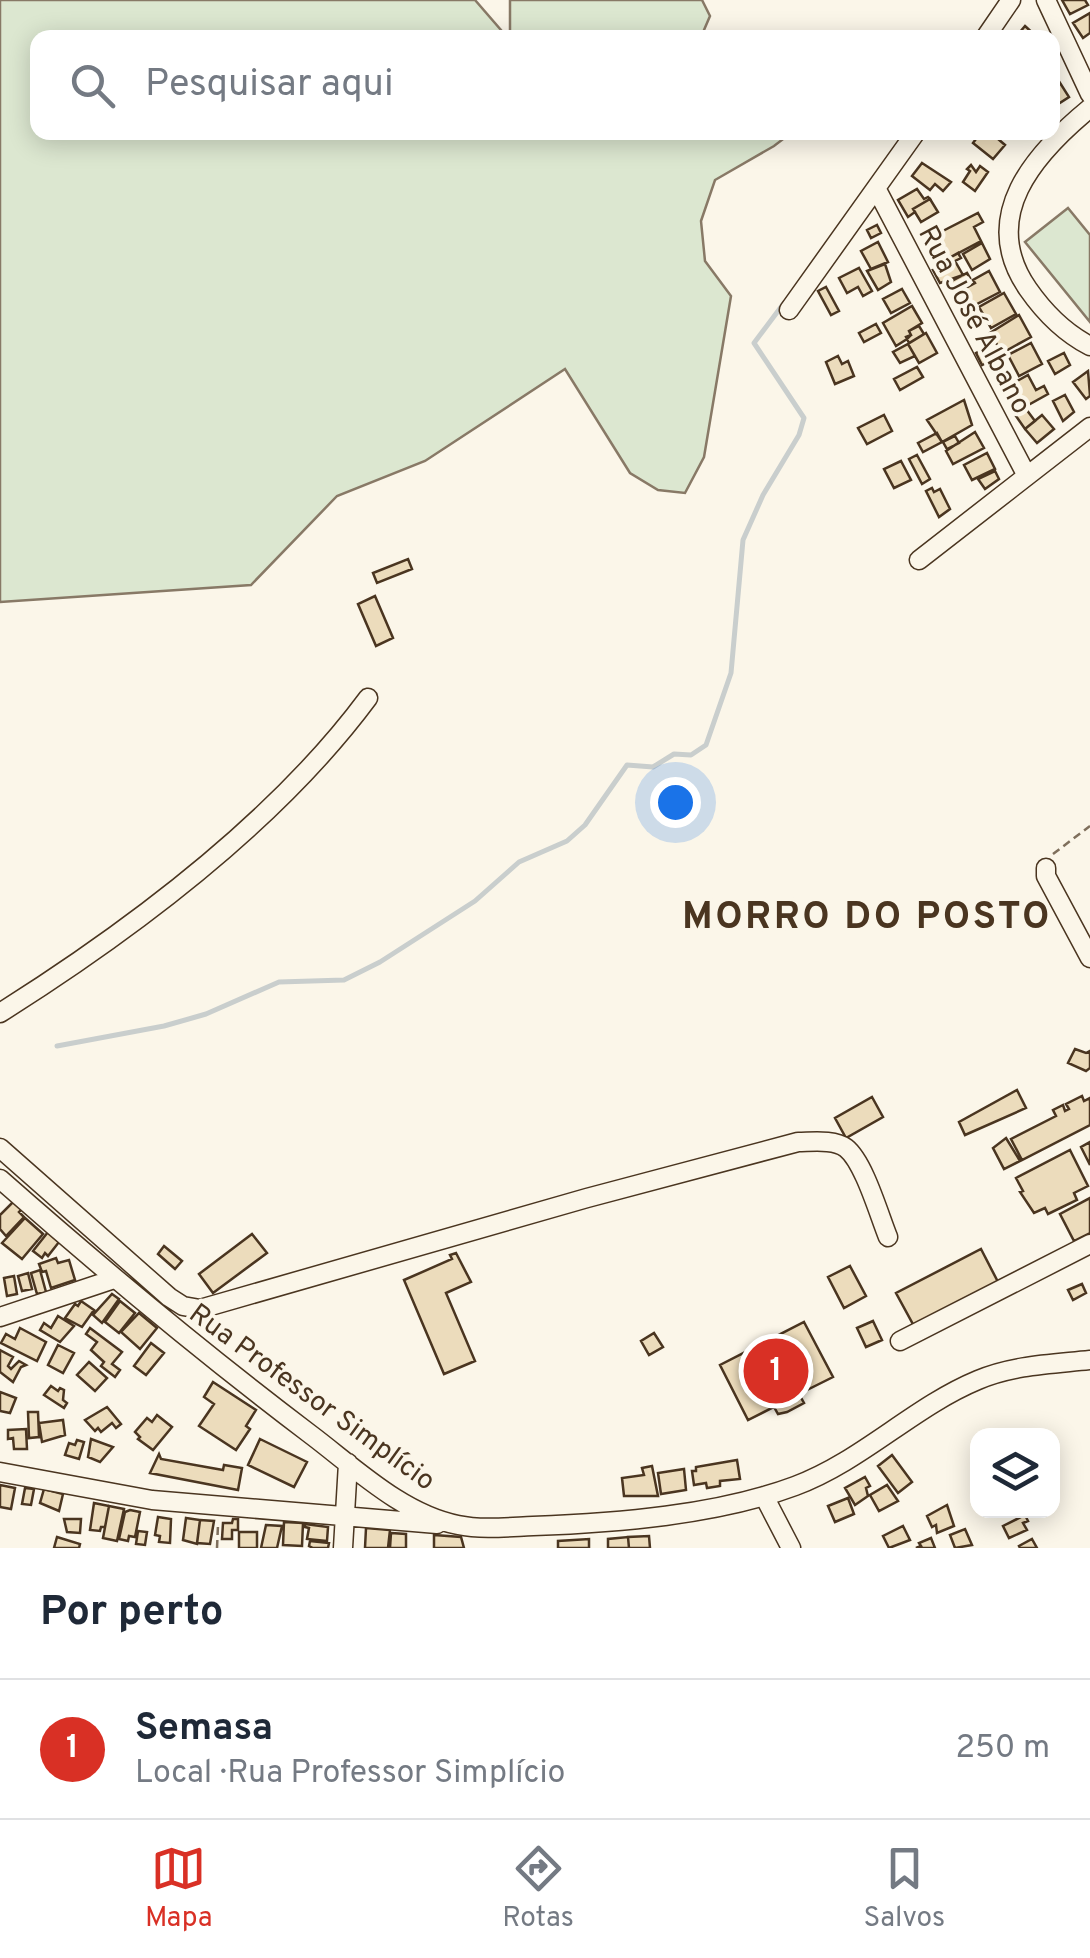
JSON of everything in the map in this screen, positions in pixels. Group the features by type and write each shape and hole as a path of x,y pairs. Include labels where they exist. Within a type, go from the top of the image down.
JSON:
{"street":[{"path":"990,30 1012,0"},
{"path":"1046,0 1090,94"},
{"path":"1060,134 1090,108"},
{"path":"789,310 910,140"},
{"path":"1055,140 1016,193 1008,234 1011,256 1036,302 1059,325 1090,346"},
{"name":"Rua José Albano","path":"876,188 1027,476"},
{"path":"919,560 1090,427"},
{"path":"0,1013 65,972 240,835 316,763 368,698"},
{"path":"1046,868 1046,876 1090,958"},
{"path":"0,1148 169,1297 183,1306 200,1309 798,1142 828,1142 845,1147 858,1164 888,1237"},
{"name":"Rua Professor Simplício","path":"0,1178 114,1279 348,1463 410,1506 464,1526 548,1526 616,1520 764,1496 832,1469 949,1394 979,1380 1007,1370 1090,1360"},
{"path":"900,1341 1090,1244"},
{"path":"0,1317 114,1279"},
{"path":"343,1548 348,1463"},
{"path":"0,1472 139,1498 464,1526 476,1548"},
{"path":"764,1496 791,1548"}],"path":[{"path":"1046,868 1047,858 1090,826"},
{"path":"216,1548 219,1506"}],"green space":[{"path":"0,0 475,0 501,30 30,30 30,140 782,140 715,180 701,221 705,261 731,296 704,457 685,493 658,490 630,473 565,369 425,461 337,496 251,585 0,602"},
{"path":"510,0 702,0 710,16 704,30 510,30"},
{"path":"1068,208 1090,235 1090,322 1025,242"}],"building":[{"path":"1062,0 1085,0 1088,5 1070,14"},
{"path":"1090,13 1090,33 1083,38 1073,23"},
{"path":"1060,83 1069,97 1060,103"},
{"path":"999,140 1005,145 993,159 973,143"},
{"path":"922,163 951,182 943,191 935,184 930,190 912,176"},
{"path":"971,165 976,172 980,166 988,172 975,191 963,182"},
{"path":"917,189 924,199 930,199 913,209 915,212 908,217 898,200"},
{"path":"930,199 938,212 921,222 913,209"},
{"path":"978,213 983,222 974,227 981,241 938,264 931,251 942,245 937,234"},
{"path":"877,225 881,233 871,238 867,230"},
{"path":"878,242 888,262 871,269 861,251"},
{"path":"982,243 990,259 972,270 963,254"},
{"path":"958,253 961,258 955,261 963,275 940,283 933,270 937,269 935,266"},
{"path":"885,264 891,282 878,290 867,271"},
{"path":"859,268 872,291 863,296 858,287 847,293 839,278"},
{"path":"989,271 1000,292 973,306 964,289"},
{"path":"967,273 970,278 953,288 950,282"},
{"path":"826,287 839,311 831,315 818,291"},
{"path":"902,289 910,303 891,313 883,299"},
{"path":"1004,293 1016,314 991,328 979,307"},
{"path":"912,306 922,323 896,346 883,323"},
{"path":"1019,315 1031,337 1002,353 990,333"},
{"path":"876,324 881,333 864,342 859,333"},
{"path":"919,326 924,334 909,343 909,331"},
{"path":"926,333 937,353 919,363 908,344"},
{"path":"1031,343 1042,364 1019,376 1008,355"},
{"path":"908,344 915,356 900,363 893,352"},
{"path":"988,347 994,359 982,365 976,353"},
{"path":"1064,353 1070,365 1055,374 1048,361"},
{"path":"838,356 842,364 848,361 854,376 835,384 826,362"},
{"path":"917,367 923,377 900,390 894,379"},
{"path":"1088,371 1090,396 1086,399 1073,382"},
{"path":"1028,375 1036,390 1044,386 1048,394 1021,409 1008,386"},
{"path":"1065,395 1074,412 1063,421 1053,401"},
{"path":"964,400 972,425 942,442 927,420"},
{"path":"1026,409 1035,421 1025,429 1016,416"},
{"path":"884,415 892,431 867,444 858,428"},
{"path":"1042,415 1054,429 1037,443 1025,429"},
{"path":"975,432 984,448 953,464 946,451"},
{"path":"937,433 942,442 923,452 918,443"},
{"path":"955,436 959,443 947,449 943,442"},
{"path":"987,453 995,469 972,480 964,465"},
{"path":"917,455 930,479 922,484 909,459"},
{"path":"901,461 911,480 894,488 884,469"},
{"path":"995,471 999,479 985,489 978,479"},
{"path":"932,488 934,492 940,489 950,509 939,517 926,491"},
{"path":"408,559 412,569 377,583 373,573"},
{"path":"375,596 393,638 376,646 358,604"},
{"path":"1075,1049 1090,1051 1090,1068 1086,1071 1068,1063"},
{"path":"1017,1090 1026,1108 965,1135 959,1122"},
{"path":"1082,1096 1084,1101 1090,1098 1090,1125 1022,1160 1011,1139 1056,1116 1053,1110 1063,1105 1065,1111 1069,1109 1066,1104"},
{"path":"872,1097 883,1117 846,1138 835,1118"},
{"path":"1006,1138 1020,1161 1004,1169 993,1148"},
{"path":"1090,1142 1090,1165 1081,1147"},
{"path":"1070,1150 1088,1186 1074,1193 1077,1200 1048,1214 1045,1208 1034,1213 1016,1178"},
{"path":"19,1196 27,1204 19,1212 24,1217 6,1236 0,1229 0,1215"},
{"path":"1090,1198 1090,1233 1074,1241 1060,1214"},
{"path":"25,1218 43,1234 22,1259 2,1243"},
{"path":"48,1232 59,1242 42,1258 33,1251"},
{"path":"252,1234 267,1253 213,1293 199,1274"},
{"path":"164,1246 182,1261 175,1269 158,1254"},
{"path":"981,1249 998,1282 914,1326 896,1293"},
{"path":"456,1253 471,1282 446,1293 475,1361 444,1374 404,1280 452,1259 450,1255"},
{"path":"56,1258 58,1263 69,1260 75,1280 51,1288 46,1271 42,1272 39,1264"},
{"path":"850,1266 866,1296 844,1308 828,1277"},
{"path":"40,1270 46,1292 37,1294 31,1273"},
{"path":"28,1273 32,1289 22,1291 18,1276"},
{"path":"14,1276 17,1294 7,1296 4,1278"},
{"path":"1082,1284 1086,1293 1073,1300 1068,1290"},
{"path":"112,1294 119,1299 102,1323 93,1315"},
{"path":"81,1301 94,1310 82,1327 65,1318"},
{"path":"120,1301 135,1313 119,1333 105,1322"},
{"path":"139,1313 157,1328 140,1349 121,1332"},
{"path":"58,1316 74,1326 60,1342 40,1330 44,1323 51,1328"},
{"path":"873,1321 882,1340 866,1347 857,1328"},
{"path":"804,1322 833,1377 799,1394 804,1403 787,1412 778,1414 774,1407 748,1420 720,1365"},
{"path":"20,1328 46,1342 37,1361 1,1343 6,1334 15,1339"},
{"path":"90,1328 122,1352 112,1364 120,1370 115,1377 101,1366 104,1362 91,1350 97,1342 86,1334"},
{"path":"654,1333 663,1347 649,1355 641,1341"},
{"path":"151,1343 164,1353 146,1375 134,1366"},
{"path":"58,1345 74,1353 63,1373 48,1365"},
{"path":"0,1350 13,1357 8,1366 11,1369 19,1361 26,1365 13,1382 0,1372"},
{"path":"89,1362 107,1378 95,1391 77,1375"},
{"path":"213,1382 256,1410 246,1426 250,1429 236,1450 199,1426 214,1404 204,1397"},
{"path":"51,1386 64,1390 64,1408 44,1395"},
{"path":"0,1392 16,1398 10,1413 0,1411"},
{"path":"107,1407 121,1424 116,1428 112,1423 101,1432 98,1428 95,1431 85,1420"},
{"path":"28,1412 38,1412 39,1437 29,1438"},
{"path":"157,1415 172,1427 153,1450 135,1432 147,1418 152,1422"},
{"path":"63,1420 65,1435 42,1442 39,1423"},
{"path":"26,1429 27,1449 14,1449 8,1430"},
{"path":"91,1439 113,1447 100,1462 88,1457"},
{"path":"260,1439 307,1462 294,1487 248,1465"},
{"path":"77,1440 84,1442 79,1459 65,1455 69,1443 75,1445"},
{"path":"159,1454 161,1459 223,1470 224,1465 242,1468 238,1490 150,1473"},
{"path":"892,1455 912,1482 898,1493 878,1466"},
{"path":"737,1460 740,1479 720,1481 720,1486 707,1488 706,1483 694,1485 692,1471 696,1467"},
{"path":"652,1466 658,1496 624,1496 622,1478 644,1475 642,1468"},
{"path":"684,1469 686,1490 661,1494 658,1473"},
{"path":"865,1477 870,1486 866,1488 868,1496 855,1505 845,1488"},
{"path":"0,1485 15,1488 11,1509 0,1507"},
{"path":"887,1485 898,1501 879,1511 870,1495"},
{"path":"25,1488 34,1489 31,1505 22,1504"},
{"path":"44,1489 63,1494 59,1511 40,1503"},
{"path":"848,1498 854,1514 835,1522 828,1506"},
{"path":"94,1503 109,1506 105,1527 100,1531 90,1530"},
{"path":"947,1505 954,1526 937,1533 936,1525 932,1527 927,1516"},
{"path":"109,1506 124,1509 117,1541 103,1538"},
{"path":"125,1512 140,1512 135,1537 129,1536 128,1541 119,1539"},
{"path":"158,1517 171,1519 170,1543 159,1542 160,1536 155,1535"},
{"path":"186,1518 200,1520 197,1544 183,1540"},
{"path":"1019,1518 1028,1521 1023,1523 1027,1530 1009,1538 1003,1526"},
{"path":"64,1519 81,1519 80,1533 67,1532"},
{"path":"238,1519 238,1530 232,1530 232,1539 222,1539 223,1523 232,1523"},
{"path":"200,1520 214,1521 210,1544 197,1543"},
{"path":"284,1522 303,1523 302,1546 283,1545"},
{"path":"305,1524 328,1527 327,1541 307,1539 309,1528"},
{"path":"266,1525 282,1526 277,1548 261,1548"},
{"path":"903,1526 910,1540 889,1548 883,1536"},
{"path":"366,1528 390,1530 388,1548 365,1548"},
{"path":"965,1529 972,1545 955,1548 950,1535"},
{"path":"138,1531 147,1532 145,1545 136,1544"},
{"path":"239,1532 257,1532 257,1548 239,1548"},
{"path":"391,1533 406,1534 406,1548 390,1548"},
{"path":"434,1535 461,1537 464,1548 434,1548"},
{"path":"649,1536 650,1548 629,1548 628,1537"},
{"path":"57,1537 80,1544 79,1548 54,1548"},
{"path":"628,1537 629,1548 608,1548 608,1539"},
{"path":"931,1538 935,1548 916,1548 921,1546 919,1543"},
{"path":"589,1539 589,1548 558,1548 558,1541"},
{"path":"1032,1539 1037,1548 1020,1548 1019,1546"},
{"path":"310,1541 329,1543 328,1548 313,1548"}],"waterway":[{"path":"57,1046 206,1014 279,982 344,980 380,962 475,901 519,862 567,841 585,825 627,765 653,767 674,754 691,755 706,745 731,673 743,540 763,495 799,435 804,418 754,343 784,303"}],"place":[{"name":"Semasa","path":"776,1371"}],"district":[{"name":"MORRO DO POSTO","path":"867,915"}]}
